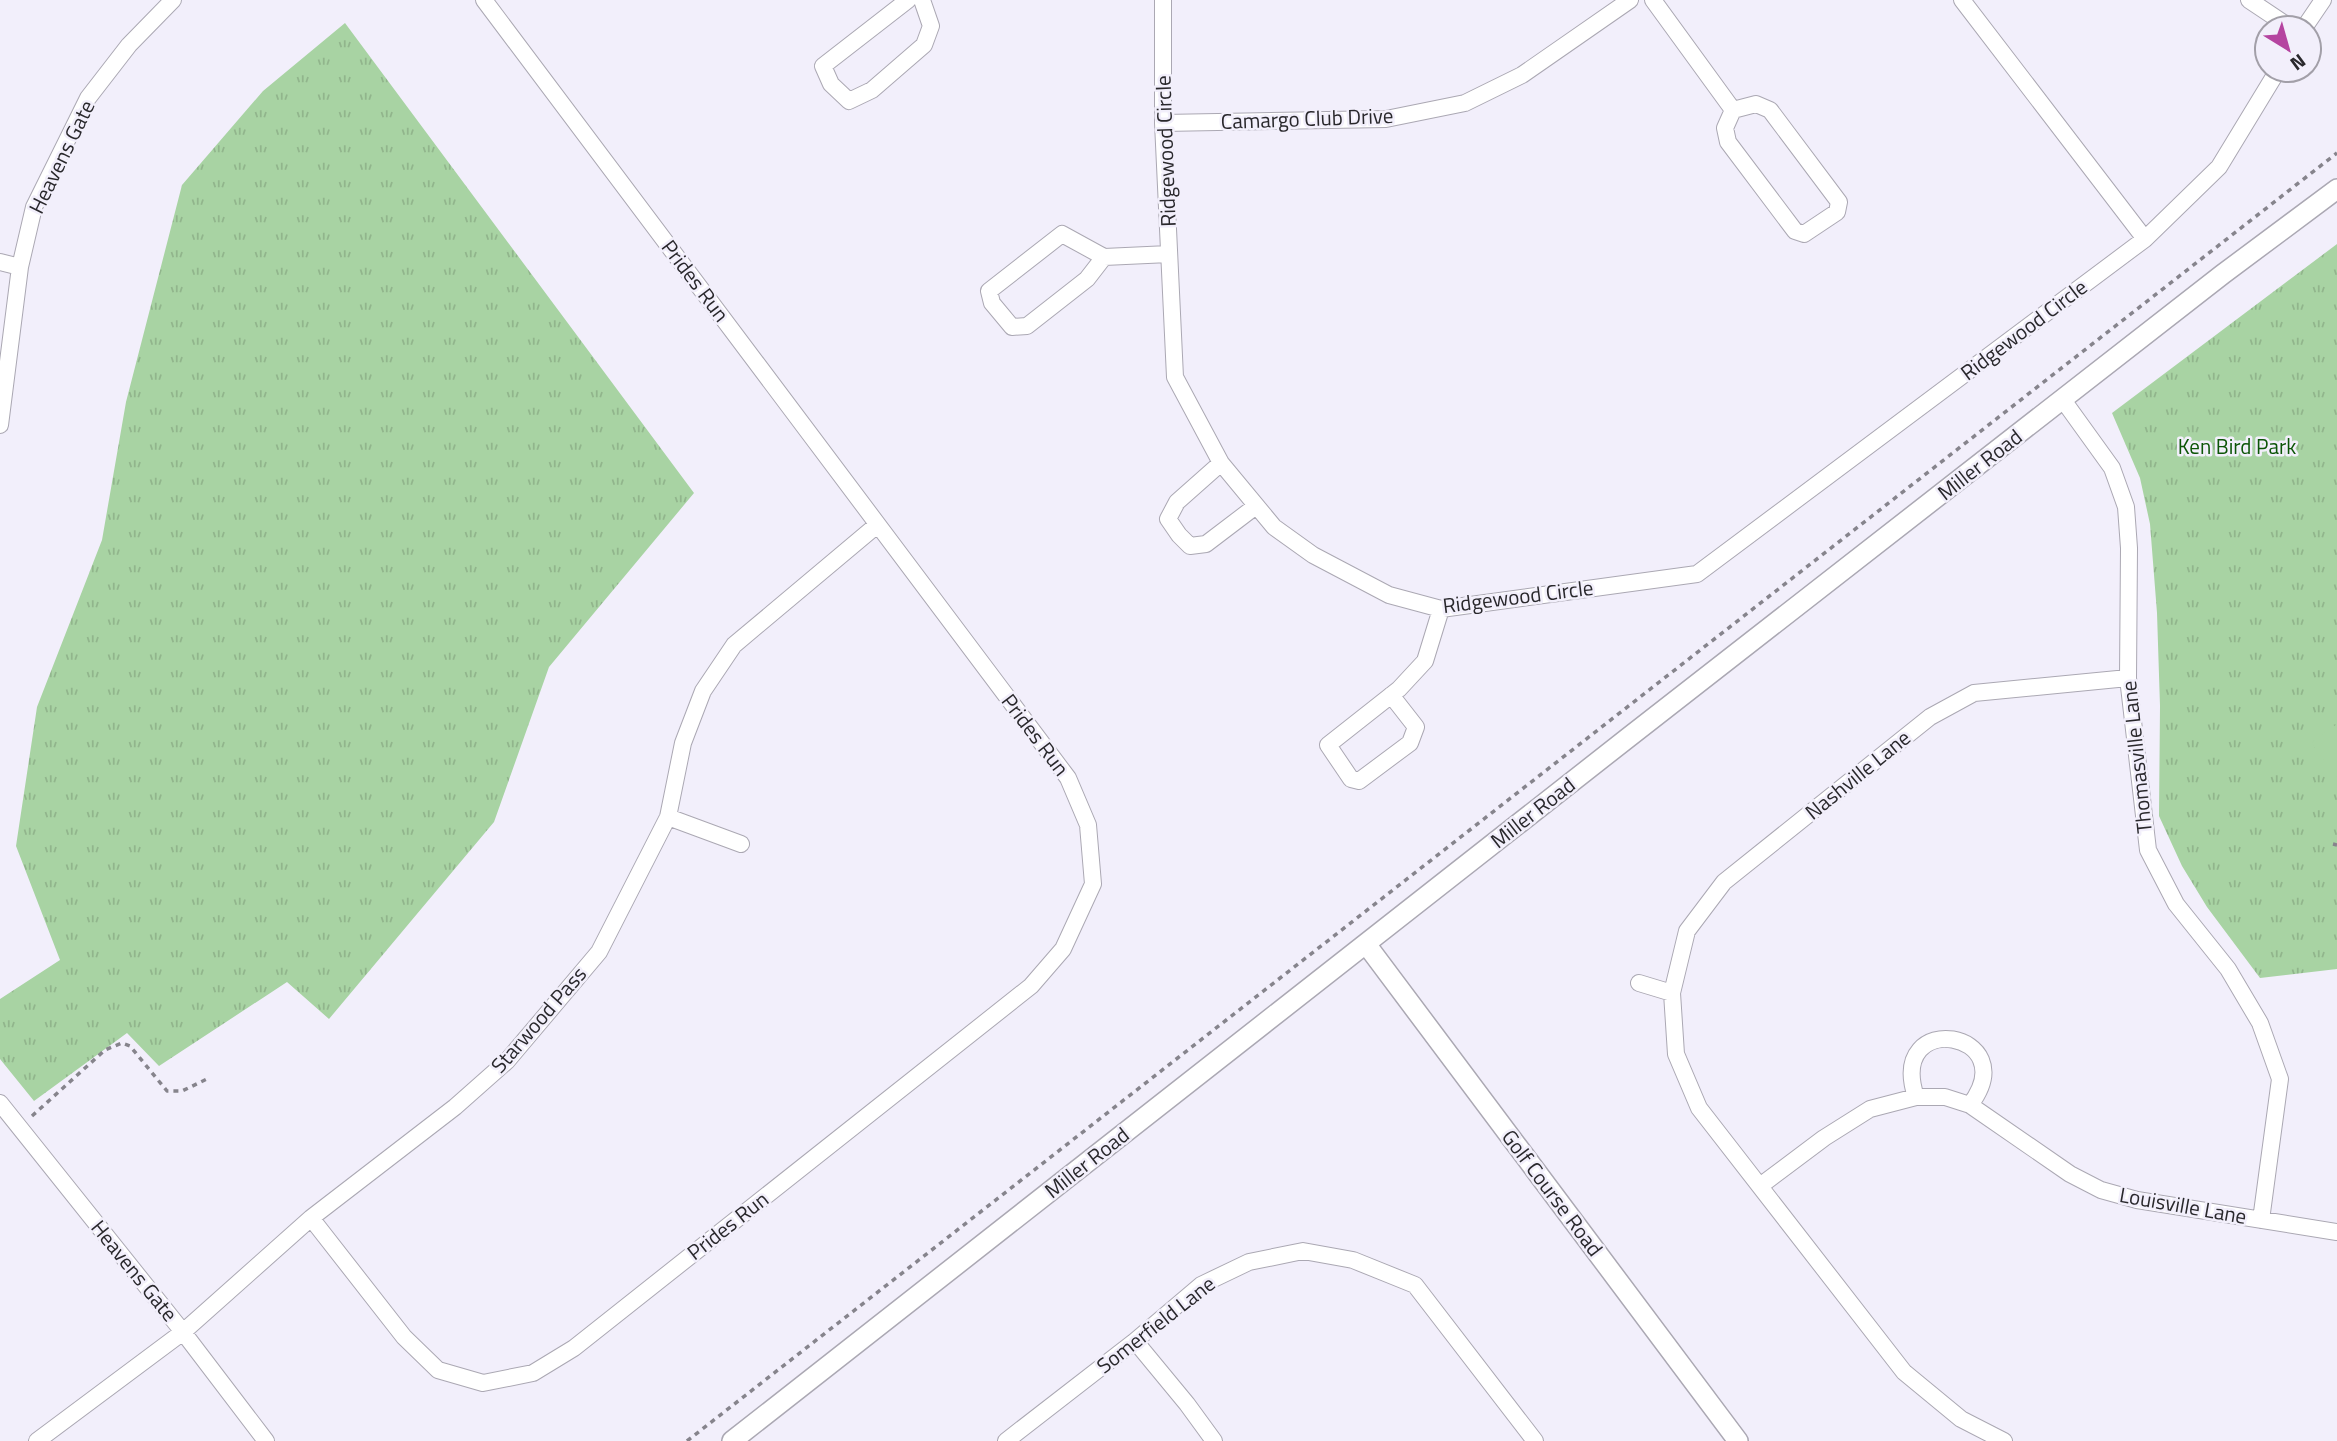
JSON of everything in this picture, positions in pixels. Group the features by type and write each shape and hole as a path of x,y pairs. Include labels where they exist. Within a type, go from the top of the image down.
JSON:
{"street":[{"name":"Heavens Gate","path":"0,425 20,267 34,207 88,98 130,45 173,0"},
{"name":"Prides Run","path":"311,1218 404,1337 438,1370 483,1383 533,1373 574,1348 1031,986 1063,949 1093,884 1088,825 1068,778 484,0"},
{"path":"908,0 823,66 831,84 849,101 872,90 924,45 931,26 922,0"},
{"name":"Ridgewood Circle","path":"1163,0 1163,122 1175,377 1221,463 1274,527 1313,555 1389,596 1441,609 1697,573 2145,239 2220,166 2270,84"},
{"name":"Camargo Club Drive","path":"1163,122 1386,119 1465,103 1522,75 1630,0"},
{"path":"1653,0 1733,110"},
{"path":"1962,0 2145,239"},
{"path":"2249,0 2270,14"},
{"path":"1756,104 1770,110 1839,202 1837,212 1804,234 1795,231 1728,142 1725,128 1733,110 1756,104"},
{"name":"Miller Road","path":"732,1441 2222,274 2337,189"},
{"path":"1104,257 1087,279 1027,327 1012,327 992,303 989,291 1062,234 1104,257 1170,254"},
{"path":"0,262 20,267"},
{"name":"Thomasville Lane","path":"2063,400 2112,468 2126,507 2129,548 2128,678 2148,850 2176,904 2228,969 2260,1023 2280,1079 2261,1220"},
{"path":"1221,463 1177,502 1168,519 1179,535 1191,546 1206,544 1256,506"},
{"name":"Starwood Pass","path":"40,1440 183,1332 311,1218 454,1107 507,1061 599,952 667,817 683,743 703,691 734,645 877,525"},
{"path":"1391,695 1416,727 1410,743 1359,781 1351,779 1328,745 1391,695 1425,661 1441,609"},
{"name":"Nashville Lane","path":"2004,1441 1961,1419 1904,1372 1699,1108 1676,1054 1672,993 1687,931 1724,882 1930,717 1974,693 2128,678"},
{"path":"667,817 740,844"},
{"name":"Golf Course Road","path":"1366,944 1738,1441"},
{"path":"1639,983 1672,993"},
{"path":"1916,1097 1911,1082 1912,1060 1924,1045 1942,1038 1962,1040 1977,1052 1984,1070 1982,1089 1970,1105"},
{"name":"Louisville Lane","path":"1760,1186 1824,1138 1870,1109 1916,1097 1945,1097 1970,1105 2070,1174 2101,1190 2137,1200 2337,1232"},
{"name":"Heavens Gate","path":"0,1103 183,1332 266,1441"},
{"name":"Somerfield Lane","path":"1006,1441 1135,1341 1201,1285 1249,1262 1303,1251 1353,1260 1415,1284 1535,1441"},
{"path":"1135,1341 1214,1441"}],"path":[{"path":"687,1441 2337,153"},
{"path":"20,1128 105,1050 116,1044 130,1046 167,1091 182,1091 209,1078"}],"green space":[{"path":"345,23 694,493 549,667 494,822 329,1019 287,982 159,1066 127,1033 34,1101 0,1059 0,999 60,960 16,846 37,707 102,540 126,402 182,185 263,91"},
{"name":"Ken Bird Park","path":"2337,244 2337,969 2260,978 2207,907 2182,866 2159,816 2160,706 2157,613 2150,524 2140,478 2112,413"},
{"path":"2337,724 2337,777 2311,743"}]}
